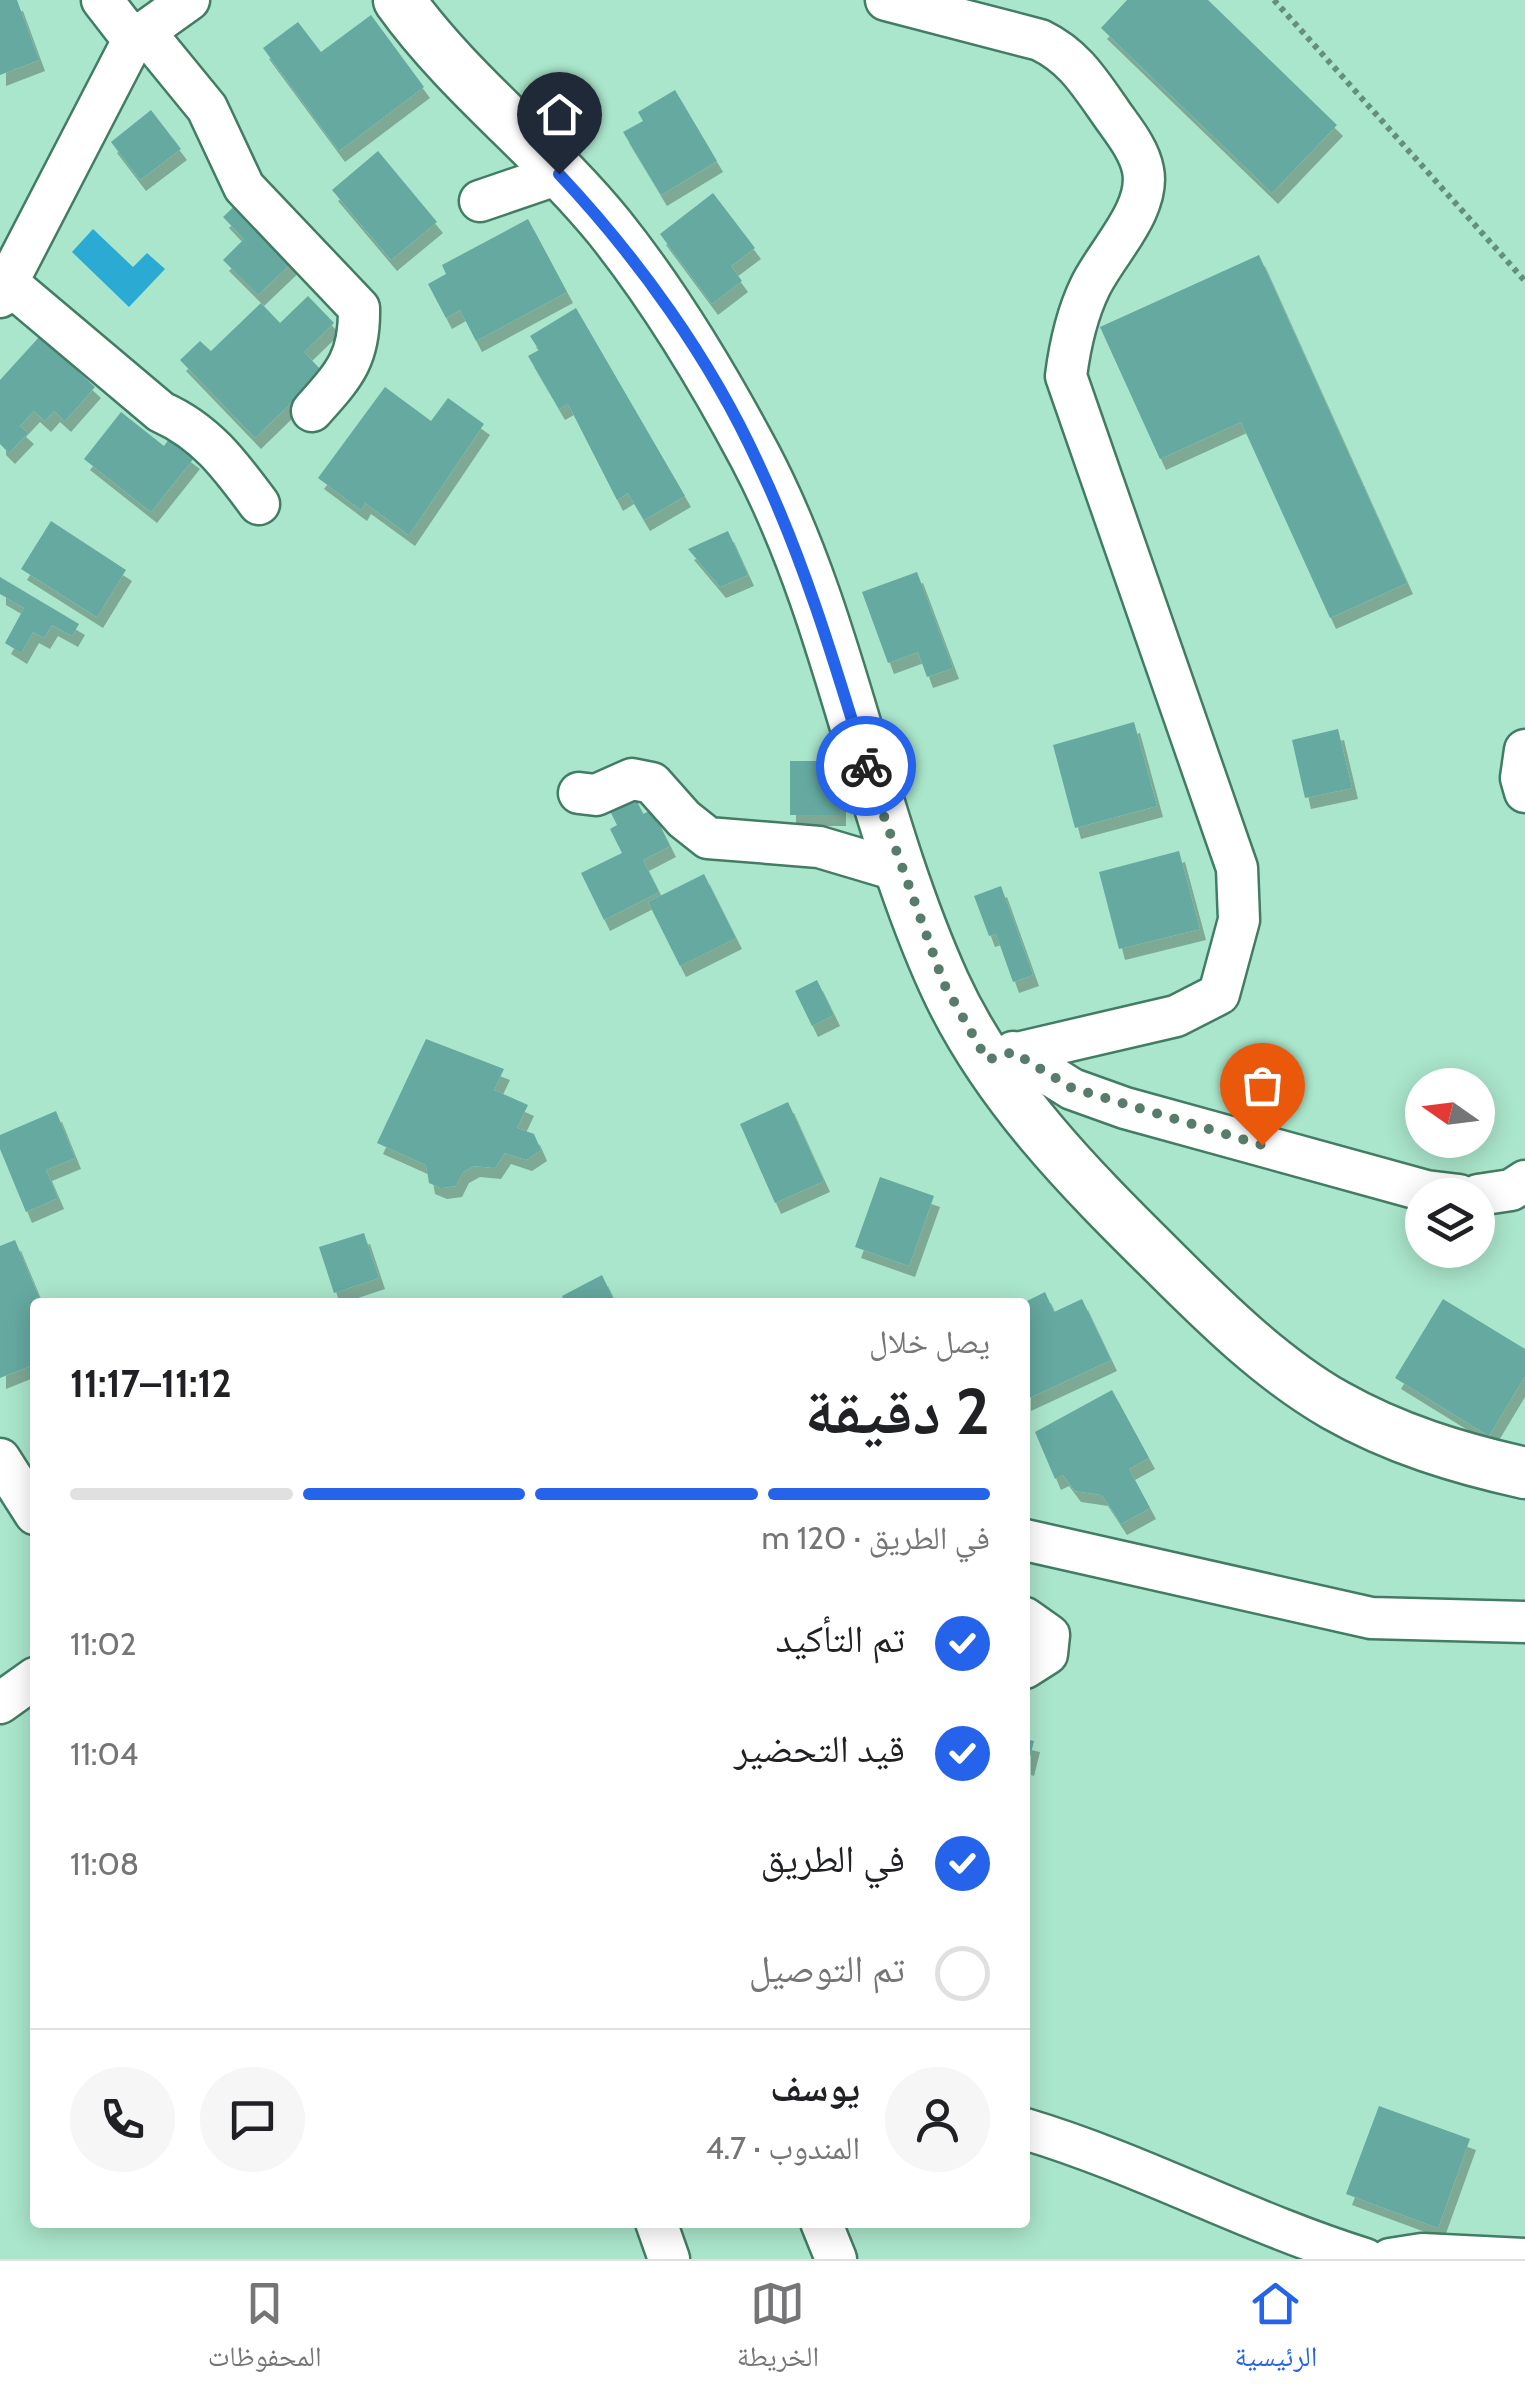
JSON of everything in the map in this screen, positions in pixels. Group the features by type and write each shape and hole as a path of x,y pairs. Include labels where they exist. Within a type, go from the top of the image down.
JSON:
{"main road":[{"path":"396,4 608,227 664,306 758,461 807,580 944,984 1000,1056 1024,1114 1104,1203 1204,1302 1332,1403 1396,1436 1466,1460 1525,1473"}],"street":[{"path":"102,0 208,108 244,187 360,308 360,334 350,369 312,411"},
{"path":"886,0 1040,40 1063,51 1078,66 1132,144 1144,170 1143,196 1090,287 1072,335 1066,376 1238,868 1239,920 1219,994 1176,1016 1000,1056"},
{"path":"181,2 139,36 4,290 161,412 186,423 218,448 260,504"},
{"path":"480,201 559,174"},
{"path":"1525,750 1521,778 1525,792"},
{"path":"580,793 596,795 632,779 652,783 684,819 708,838 820,847 903,872"},
{"path":"1000,1056 1124,1108 1405,1185"},
{"path":"1495,1192 1512,1190 1525,1182"},
{"path":"0,1459 30,1506"},
{"path":"1030,1541 1372,1618 1525,1622"},
{"path":"1030,1622 1049,1636 1047,1654 1030,1665"},
{"path":"0,1703 30,1682"},
{"path":"1030,2131 1130,2166 1295,2238 1365,2259"},
{"path":"658,2228 669,2259"},
{"path":"823,2228 836,2259"},
{"path":"1390,2259 1422,2254 1524,2259"}],"path":[{"path":"1274,0 1525,282"}],"water":[{"path":"93,229 133,267 147,253 165,269 129,307 72,252"}],"building":[{"path":"0,0 17,0 39,60 0,75"},
{"path":"1127,0 1208,0 1337,125 1272,193 1101,28"},
{"path":"371,15 424,87 339,151 263,48 298,22 321,52"},
{"path":"675,90 717,161 661,195 623,132 643,121 638,112"},
{"path":"151,110 181,149 140,180 111,142"},
{"path":"378,151 437,222 391,260 332,190"},
{"path":"713,193 755,248 731,266 742,281 712,304 660,234"},
{"path":"245,196 301,254 258,295 223,260 244,239 223,217"},
{"path":"528,219 567,292 476,341 460,310 446,318 428,284 446,274 442,265"},
{"path":"1259,255 1407,583 1330,618 1241,422 1160,459 1100,327"},
{"path":"308,296 334,323 304,352 323,372 255,438 180,360 200,341 211,351 261,303 280,323"},
{"path":"576,308 685,496 644,520 628,493 617,500 568,404 559,409 528,356 539,350 530,336"},
{"path":"40,336 95,387 65,421 54,411 45,421 34,411 20,426 28,433 9,453 0,444 0,380"},
{"path":"385,387 431,421 448,398 484,424 409,535 365,503 361,510 318,478"},
{"path":"121,412 164,446 169,439 194,458 151,512 84,459"},
{"path":"51,521 126,570 97,617 21,569"},
{"path":"728,531 748,575 720,587 688,549"},
{"path":"917,572 953,668 927,677 918,652 888,663 862,592"},
{"path":"0,577 79,624 72,636 52,625 44,638 33,632 21,653 5,643 24,608 0,594"},
{"path":"1134,722 1157,806 1075,828 1053,745"},
{"path":"1338,729 1352,788 1305,798 1292,740"},
{"path":"790,761 840,761 840,815 790,815"},
{"path":"630,788 643,814 652,810 670,846 643,860 659,892 604,920 581,873 622,853 610,829 617,825 605,801"},
{"path":"1179,851 1200,929 1119,949 1099,872"},
{"path":"704,874 736,938 680,966 648,902"},
{"path":"1001,886 1033,975 1013,982 996,934 989,936 974,896"},
{"path":"817,980 834,1015 812,1026 795,991"},
{"path":"426,1039 504,1069 494,1090 528,1105 517,1128 534,1134 541,1150 526,1160 505,1153 495,1168 474,1166 463,1172 456,1186 441,1188 429,1183 426,1165 377,1143"},
{"path":"788,1102 824,1181 775,1203 740,1124"},
{"path":"56,1111 75,1158 46,1170 58,1198 26,1212 0,1149 0,1135"},
{"path":"880,1177 934,1196 909,1266 855,1247"},
{"path":"364,1233 379,1278 334,1293 319,1247"},
{"path":"15,1240 39,1298 30,1298 30,1366 0,1378 0,1246"},
{"path":"602,1275 613,1298 563,1298"},
{"path":"1045,1292 1054,1312 1082,1299 1111,1360 1030,1398 1030,1300"},
{"path":"1443,1299 1525,1349 1525,1376 1489,1436 1395,1378"},
{"path":"1112,1390 1149,1458 1129,1469 1150,1508 1121,1524 1102,1495 1075,1491 1063,1475 1055,1479 1035,1432"},
{"path":"1379,2106 1470,2139 1438,2228 1346,2194"}],"way so far":[{"path":"866,766 944,984 987,1060 1013,1052 1072,1088 1124,1108 1262,1145"}],"route":[{"path":"559,174 608,227 664,306 710,376 758,461 807,580 866,766"}]}
